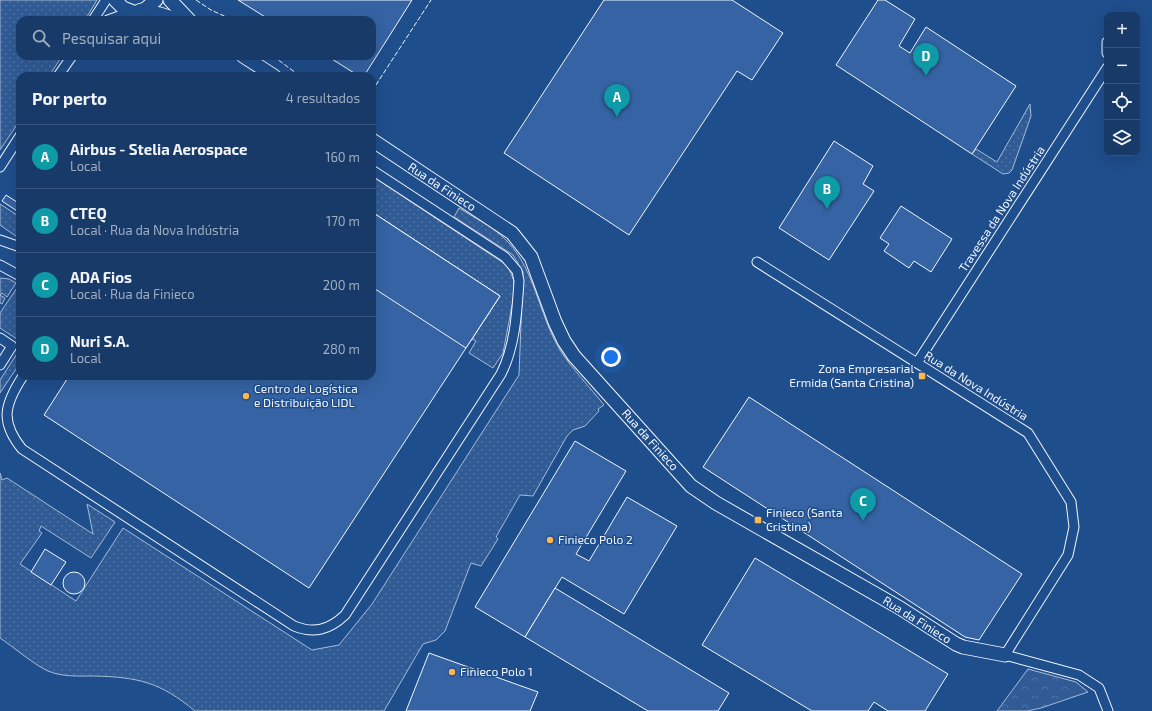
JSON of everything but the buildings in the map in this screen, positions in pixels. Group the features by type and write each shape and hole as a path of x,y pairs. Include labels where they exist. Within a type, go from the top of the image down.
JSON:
{"street":[{"path":"96,16 106,0"},
{"path":"115,0 123,8 166,16"},
{"path":"120,16 146,9 156,0"},
{"path":"170,0 185,16"},
{"path":"61,72 69,60"},
{"path":"249,60 268,72"},
{"name":"Travessa da Nova Indústria","path":"917,363 1104,73"},
{"path":"0,167 16,142"},
{"name":"Rua da Finieco","path":"376,143 512,233 531,257 555,322 564,341 574,356 691,486 716,502 900,608 956,644 963,647 1005,655"},
{"path":"20,380 7,400 4,412 7,431 11,439 22,449 294,626 303,630 314,631 336,624 345,615 508,361 519,281 517,271 504,257 376,173"},
{"path":"0,240 16,246"},
{"name":"Rua da Nova Indústria","path":"757,262 1028,433 1071,502 1074,527 1068,555 1005,655"},
{"path":"0,265 16,274"},
{"path":"0,338 12,346 0,365"},
{"path":"1005,655 1079,675 1099,688 1108,711"}],"green space":[{"path":"0,0 97,0 87,16 16,16 16,60 59,60 52,72 16,72 16,126 0,150"},
{"path":"1030,104 1031,116 1012,170 1009,173 1003,174 972,154 976,149 997,162"},
{"path":"376,179 508,266 514,281 514,295 503,353 493,368 469,353 476,341 472,339 500,296 376,215"},
{"path":"0,204 16,214 16,236 0,225"},
{"path":"459,208 493,229 514,249 529,276 546,321 560,350 604,405 598,409 599,411 585,426 573,430 567,436 533,496 520,495 496,537 498,539 481,566 471,563 445,631 436,640 423,644 384,711 195,711 171,693 148,683 123,678 70,676 48,671 0,638 0,473 2,480 7,478 93,534 87,504 115,522 91,558 41,526 39,531 42,533 20,564 76,601 123,528 312,650 339,645 372,604 519,375 523,272 513,255 454,217"},
{"path":"0,278 9,279 16,283 7,297 2,293 0,295"},
{"path":"16,289 16,338 0,328 0,313"},
{"path":"0,295 5,298 2,304 0,303"},
{"path":"16,355 16,369 0,393 0,380"},
{"path":"1028,669 1076,682 1088,692 1041,708 1027,711 997,711"}],"fence":[{"path":"196,0 211,10 224,16"},
{"path":"376,85 431,0"},
{"path":"278,60 295,72"}],"place":[{"name":"Nuri S.A.","path":"926,76"},
{"name":"Airbus - Stelia Aerospace","path":"617,117"},
{"name":"CTEQ","path":"827,209"},
{"name":"Zona Empresarial Ermida (Santa Cristina)","path":"922,376"},
{"name":"Centro de Logística e Distribuição LIDL","path":"246,396"},
{"name":"Finieco (Santa Cristina)","path":"758,520"},
{"name":"ADA Fios","path":"863,521"},
{"name":"Finieco Polo 2","path":"550,540"},
{"name":"Finieco Polo 1","path":"452,672"}]}
